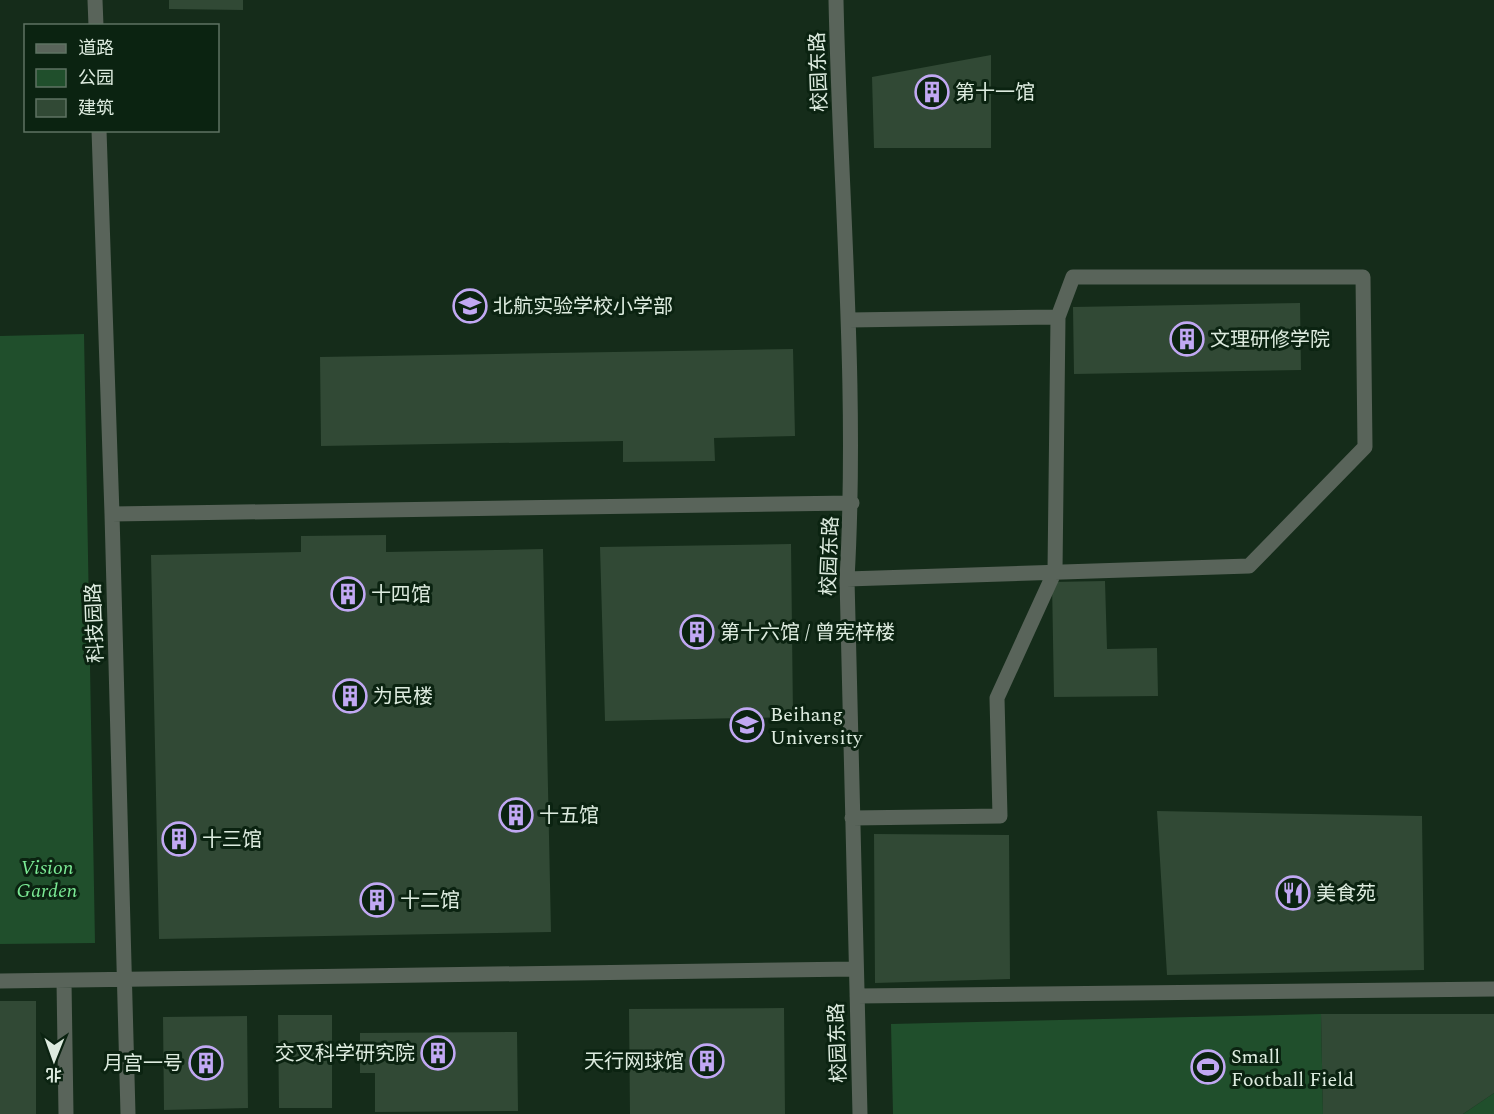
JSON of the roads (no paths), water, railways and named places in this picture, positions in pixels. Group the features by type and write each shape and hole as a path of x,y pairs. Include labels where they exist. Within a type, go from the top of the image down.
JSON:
{"street":[{"path":"95,0 96,24"},
{"name":"校园东路","path":"836,0 849,320 852,503 848,579 860,1114"},
{"name":"科技园路","path":"99,132 128,1114"},
{"path":"848,579 1055,571 1249,566 1365,447 1363,277 1073,277 1058,317 1055,571 997,698 1000,816 852,818"},
{"path":"849,320 1058,317"},
{"path":"112,514 852,503"},
{"path":"0,981 856,969"},
{"path":"64,981 66,1114"},
{"path":"856,996 1494,989"}],"place":[{"name":"第十一馆","path":"932,92"},
{"name":"北航实验学校小学部","path":"470,306"},
{"name":"文理研修学院","path":"1187,339"},
{"name":"十四馆","path":"348,594"},
{"name":"第十六馆 / 曾宪梓楼","path":"697,632"},
{"name":"为民楼","path":"350,696"},
{"name":"Beihang University","path":"747,725"},
{"name":"十五馆","path":"516,815"},
{"name":"十三馆","path":"179,839"},
{"name":"美食苑","path":"1293,893"},
{"name":"十二馆","path":"377,900"},
{"name":"交叉科学研究院","path":"438,1053"},
{"name":"天行网球馆","path":"707,1061"},
{"name":"月宫一号","path":"206,1063"},
{"name":"Small Football Field","path":"1208,1067"}],"park label":[{"name":"Vision Garden","path":"47,878"}]}
